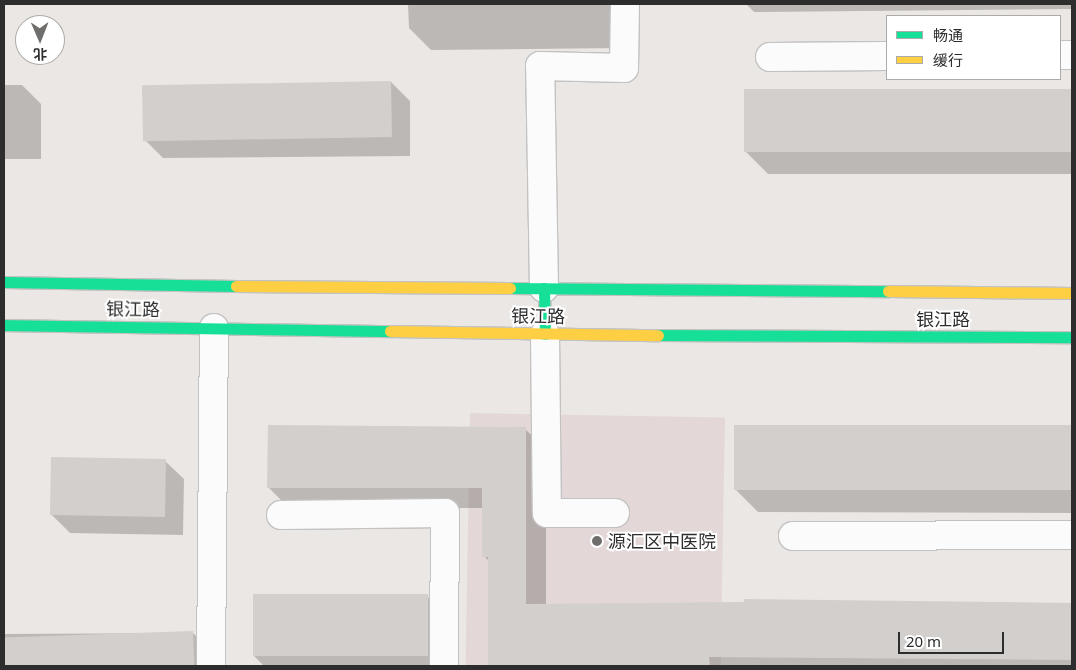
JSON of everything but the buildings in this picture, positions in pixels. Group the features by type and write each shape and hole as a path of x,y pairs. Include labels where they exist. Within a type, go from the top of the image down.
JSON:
{"street":[{"path":"615,514 547,513 540,66 624,68 625,4"},
{"path":"770,57 886,56"},
{"name":"银江路","path":"4,282 213,290 544,288 1072,293"},
{"path":"211,666 214,324"},
{"name":"银江路","path":"6,329 214,324 545,334 1072,337"},
{"path":"281,515 445,514 444,666"},
{"path":"793,536 1072,535"}],"shaded area":[{"name":"源汇区中医院","path":"470,413 725,417 721,666 466,666"}],"traffic: fast":[{"path":"4,282 236,286"},
{"path":"510,288 888,291"},
{"path":"544,288 545,334"},
{"path":"4,325 390,331"},
{"path":"658,335 1072,337"}],"traffic: slow":[{"path":"236,286 510,288"},
{"path":"888,291 1072,293"},
{"path":"390,331 658,335"}],"place":[{"name":"源汇区中医院","path":"597,541"}]}
